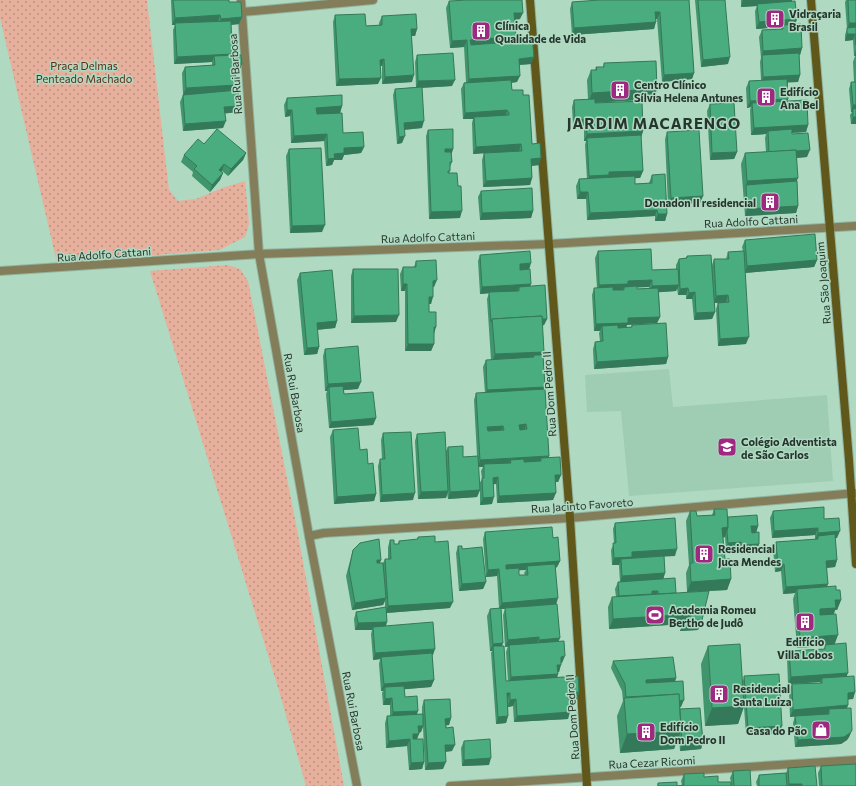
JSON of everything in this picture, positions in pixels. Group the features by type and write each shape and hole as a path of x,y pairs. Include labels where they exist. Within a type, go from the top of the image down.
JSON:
{"main road":[{"name":"Rua Dom Pedro II","path":"530,0 570,518 587,786"},
{"name":"Rua São Joaquim","path":"811,0 854,493 856,564"}],"street":[{"name":"Rua Rui Barbosa","path":"241,0 259,254 309,536 357,786"},
{"path":"242,12 372,0"},
{"name":"Rua Adolfo Cattani","path":"0,271 259,254 549,244 856,226"},
{"name":"Rua Jacinto Favoreto","path":"309,536 324,533 570,518 854,493"},
{"name":"Rua Cezar Ricomi","path":"450,786 856,760"}],"shaded area":[{"name":"Colégio Adventista de São Carlos","path":"669,369 673,407 827,395 833,481 629,496 621,411 587,412 585,375"}],"green space":[{"name":"Praça Delmas Penteado Machado","path":"0,0 147,0 169,190 178,201 196,199 222,188 245,181 249,224 245,237 219,250 57,263 0,18"},
{"path":"228,265 240,269 248,281 297,529 344,786 306,786 279,691 150,271"}],"building":[{"path":"173,0 229,0 229,2 241,2 242,17 221,19 220,15 175,18"},
{"path":"522,0 523,13 514,13 516,37 532,36 534,57 519,59 520,76 469,79 467,40 452,41 449,1","holes":["509,37 509,42 471,45 470,40"]},
{"path":"599,0 689,0 694,73 664,75 660,12 655,12 656,22 574,28 572,2"},
{"path":"698,0 725,0 730,57 703,60"},
{"path":"848,0 856,0 856,23 849,23"},
{"path":"795,1 797,19 759,22 757,4"},
{"path":"365,14 366,26 382,25 382,16 416,14 417,29 411,29 414,75 385,77 384,59 380,60 381,78 339,79 335,15"},
{"path":"231,21 232,54 177,57 175,23"},
{"path":"801,24 802,48 763,51 762,30 783,29 782,25"},
{"path":"856,27 856,45 855,34 847,34 847,28"},
{"path":"453,53 455,80 418,81 417,55"},
{"path":"799,53 800,75 763,77 762,55"},
{"path":"241,55 242,64 238,64 239,68 235,69 236,85 186,88 185,67 215,65 214,56"},
{"name":"Centro Clínico Sílvia Helena Antunes","path":"656,61 657,89 592,93 591,70 597,70 596,67 604,67 604,63"},
{"name":"Edifício Ana Bel","path":"787,79 788,99 750,101 749,81"},
{"path":"511,80 512,90 523,90 523,95 529,95 532,144 540,143 541,158 531,159 532,178 486,181 484,153 522,151 521,144 476,147 474,117 509,115 509,113 507,110 465,113 464,83"},
{"path":"851,82 856,82 856,105 853,105"},
{"path":"422,87 424,121 404,123 405,136 399,137 395,89"},
{"path":"238,90 240,106 224,107 226,121 185,124 183,95"},
{"path":"342,95 342,106 316,108 317,114 342,113 343,133 363,132 364,147 344,148 344,153 334,154 335,158 328,159 327,134 294,136 292,110 287,110 287,98"},
{"path":"595,99 595,103 642,101 643,131 587,134 586,119 575,120 574,100"},
{"path":"807,100 808,125 754,128 752,103"},
{"path":"734,103 737,152 712,153 710,104"},
{"path":"856,108 856,117 853,117 853,109"},
{"path":"217,129 246,153 231,169 224,164 219,170 223,173 212,185 194,169 197,166 184,155 198,139 204,144"},
{"path":"453,129 453,149 445,149 445,152 451,152 452,162 450,162 450,171 448,171 448,173 457,173 458,186 461,186 462,211 431,212 428,130"},
{"path":"792,129 792,134 808,133 810,150 769,152 768,131"},
{"path":"699,130 703,196 671,198 667,132"},
{"path":"641,135 643,171 609,172 609,175 589,176 587,138"},
{"path":"321,148 325,225 292,226 289,149"},
{"path":"796,150 798,178 747,181 745,153"},
{"path":"665,174 667,214 658,214 657,210 590,213 588,192 580,192 579,179 635,176 635,184 652,183 652,175"},
{"name":"Donadon II residencial","path":"797,181 798,206 747,209 746,185"},
{"path":"532,188 533,211 482,213 481,191"},
{"path":"815,234 817,260 747,266 745,240"},
{"path":"651,249 652,270 678,269 679,285 652,286 652,280 628,281 628,284 599,285 598,251"},
{"path":"530,251 531,263 520,264 520,270 530,269 531,284 482,287 480,255"},
{"path":"744,251 749,337 720,339 718,303 729,302 728,295 716,296 714,259 729,259 728,252"},
{"path":"711,255 715,312 696,313 695,292 689,293 688,288 680,289 679,259 687,258 687,256"},
{"path":"436,260 437,280 433,281 433,297 429,297 429,312 436,312 434,344 408,344 407,284 403,284 403,267 416,267 416,261"},
{"path":"353,269 398,269 399,315 354,316"},
{"path":"332,270 337,321 317,323 319,347 307,348 300,273"},
{"path":"545,285 547,319 542,319 542,316 492,319 491,322 489,292 519,291 519,287"},
{"path":"637,286 637,289 658,288 660,317 628,318 628,323 596,324 594,288 613,287 613,290 624,290 624,287"},
{"path":"542,316 544,352 495,354 492,319"},
{"path":"666,323 668,357 597,362 595,342 603,341 602,326 618,325 618,328 632,327 632,325"},
{"path":"358,346 361,382 328,384 325,349"},
{"path":"534,355 543,355 545,387 487,390 486,360 534,357"},
{"path":"343,386 344,394 373,392 376,418 331,422 329,387"},
{"path":"545,389 549,456 480,460 476,393","holes":["526,424 527,429 520,430 519,425","503,426 504,430 488,431 487,427"]},
{"path":"358,428 360,450 367,449 368,464 373,463 376,494 337,497 333,430"},
{"path":"411,432 415,493 382,495 380,459 385,459 383,433"},
{"path":"445,432 448,491 421,492 417,434"},
{"path":"463,446 463,457 478,456 480,490 450,492 448,447"},
{"path":"560,457 561,475 555,475 556,493 499,496 498,477 493,478 494,497 483,498 482,478 484,478 484,464 511,463 510,460 524,459 524,462 541,461 541,458"},
{"path":"824,507 824,519 839,518 840,531 818,533 818,528 774,531 773,511"},
{"name":"Residencial Juca Mendes","path":"714,509 727,509 728,527 722,528 725,559 730,559 731,579 691,582 690,563 693,563 690,511 696,511 697,516 715,515"},
{"path":"757,515 758,526 751,526 752,533 759,532 759,544 741,545 741,542 728,543 728,517"},
{"path":"675,518 677,549 632,552 632,557 614,558 613,543 616,543 615,523"},
{"path":"552,527 553,538 558,537 560,561 506,565 506,569 519,568 519,575 528,575 527,566 555,564 558,598 502,603 499,569 488,570 485,532"},
{"path":"835,534 837,560 826,561 828,584 786,587 784,564 778,565 776,542 818,539 818,536"},
{"path":"435,536 435,542 448,541 453,602 388,606 385,559 391,559 390,540 394,540 394,544 399,544 399,541 418,539 418,537"},
{"path":"379,539 381,560 377,560 377,563 383,563 386,598 355,603 349,570 353,550 360,543"},
{"path":"458,546 462,546 462,549 482,547 486,582 462,584"},
{"path":"664,556 665,573 622,576 621,559"},
{"path":"675,578 676,593 658,594 658,591 652,591 652,594 619,596 618,582"},
{"name":"Edifício Villa Lobos","path":"836,586 836,590 840,590 841,600 835,600 836,608 820,609 820,615 836,614 838,635 800,638 797,589"},
{"path":"709,591 702,620 684,621 693,614 613,619 612,597"},
{"path":"557,604 560,638 539,640 539,637 508,640 505,608"},
{"path":"386,607 387,622 358,623 356,612"},
{"path":"501,608 503,643 493,644 490,609"},
{"path":"433,622 435,649 375,653 373,627"},
{"path":"564,641 565,656 561,657 561,665 557,665 558,674 511,677 509,645"},
{"path":"846,643 848,673 791,677 789,651 825,649 825,645"},
{"path":"740,644 744,706 712,708 708,646"},
{"path":"493,646 504,646 506,681 578,676 579,692 569,693 570,712 517,716 516,699 510,700 510,693 507,693 508,716 498,717"},
{"path":"432,653 434,680 384,684 381,657"},
{"path":"673,657 676,678 646,680 646,683 683,681 684,700 679,701 679,694 626,697 625,684 613,661"},
{"path":"779,674 782,726 748,728 744,676"},
{"path":"854,676 855,692 848,693 848,705 793,710 792,684 822,683 822,678"},
{"path":"404,686 405,697 417,696 418,711 393,712 392,698 385,699 385,687"},
{"path":"679,694 681,731 627,734 624,698"},
{"path":"450,699 451,718 445,719 446,728 453,727 455,745 445,745 446,762 428,763 424,700"},
{"path":"700,708 703,742 682,744 680,709"},
{"name":"Casa do Pão","path":"851,708 852,730 844,737 798,740 795,716 829,714 829,709"},
{"path":"423,714 423,726 418,726 419,734 413,734 413,739 423,739 424,762 411,763 410,739 389,741 387,716"},
{"path":"490,739 491,758 464,760 464,741"},
{"path":"856,764 856,786 822,786 821,766"},
{"path":"815,766 817,786 789,784 788,768"},
{"path":"750,770 751,786 734,786 733,771"},
{"path":"704,773 704,777 718,776 718,782 731,782 731,786 677,786 684,785 684,774"},
{"path":"786,773 787,786 759,786 759,775"},
{"path":"677,782 677,786 658,786 658,783"}],"place":[{"name":"Vidraçaria Brasil","path":"775,19"},
{"name":"Clínica Qualidade de Vida","path":"481,31"},
{"name":"Centro Clínico Sílvia Helena Antunes","path":"620,90"},
{"name":"Edifício Ana Bel","path":"766,97"},
{"name":"Donadon II residencial","path":"770,202"},
{"name":"Colégio Adventista de São Carlos","path":"727,447"},
{"name":"Residencial Juca Mendes","path":"704,554"},
{"name":"Academia Romeu Bertho de Judô","path":"655,615"},
{"name":"Edifício Villa Lobos","path":"805,622"},
{"name":"Residencial Santa Luiza","path":"719,694"},
{"name":"Casa do Pão","path":"821,730"},
{"name":"Edifício Dom Pedro II","path":"646,732"}],"district":[{"name":"JARDIM MACARENGO","path":"654,123"}]}
